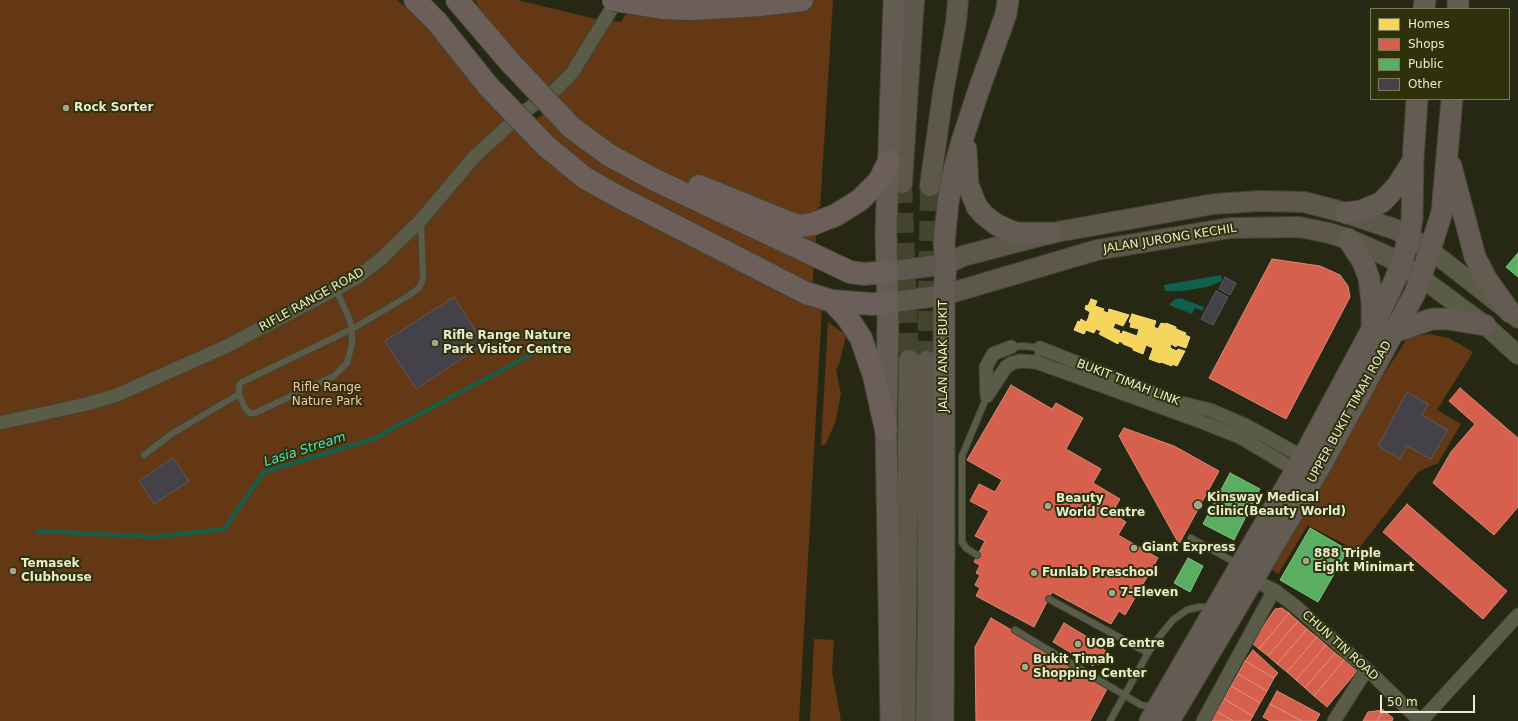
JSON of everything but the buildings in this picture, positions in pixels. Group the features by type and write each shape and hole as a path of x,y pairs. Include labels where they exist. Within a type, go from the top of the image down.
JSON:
{"highway":[{"path":"416,0 437,22 488,86 546,146 585,178 806,293 832,301 872,304 887,303"},
{"path":"458,0 509,61 572,128 609,154 653,179 850,272 864,274 886,272"},
{"path":"613,0 664,8 692,9 784,3 802,0"},
{"path":"891,721 886,430 886,272 894,0"},
{"name":"JALAN ANAK BUKIT","path":"943,721 944,295 946,264 944,243 948,203 965,131 1006,14 1008,0"},
{"name":"UPPER BUKIT TIMAH ROAD","path":"1308,469 1401,265 1409,237 1412,219 1413,160 1417,100"},
{"name":"UPPER BUKIT TIMAH ROAD","path":"1159,717 1247,573 1308,469 1394,332 1415,293 1442,212 1452,100"},
{"path":"965,131 968,185 977,207 989,220 1007,230 1026,234 1051,233"},
{"path":"1448,152 1475,257 1488,280 1514,315"},
{"path":"1346,213 1361,211 1382,202 1396,186 1413,160"},
{"path":"653,179 693,184 749,206 771,217 799,226 819,222 848,208 860,200 879,181 889,161"},
{"path":"1348,239 1364,262 1369,278 1372,303 1372,329"},
{"path":"832,301 861,338 874,376 886,430"},
{"path":"1394,332 1432,319 1447,319 1485,324"},
{"name":"UPPER BUKIT TIMAH ROAD","path":"1159,717 1217,607 1247,573"}],"main road":[{"path":"902,183 914,0"},
{"path":"930,186 943,93 956,23 958,0"},
{"name":"JALAN JURONG KECHIL","path":"886,272 946,264 963,256 1051,233 1214,204 1252,201 1304,202 1346,213 1397,230 1430,250 1514,315"},
{"name":"JALAN JURONG KECHIL","path":"887,303 944,295 1097,250 1230,228 1299,227 1329,233 1348,239 1389,257 1420,277 1485,324 1518,355"},
{"name":"JALAN ANAK BUKIT","path":"905,721 918,361 928,618 926,721"}],"street":[{"name":"RIFLE RANGE ROAD","path":"0,423 87,404 117,394 226,347 336,290 368,271 421,220 474,157 521,114 556,89 572,73 618,0"},
{"name":"BUKIT TIMAH LINK","path":"987,396 986,367 993,354 1011,347"},
{"name":"BUKIT TIMAH LINK","path":"1040,348 1099,378 1172,406 1210,410 1247,426 1308,469"},
{"name":"BUKIT TIMAH LINK","path":"987,396 1006,367 1012,363 1020,361 1036,362 1099,378"},
{"name":"CHUN TIN ROAD","path":"1247,573 1274,590 1295,606 1367,669 1421,721"},
{"path":"1203,721 1274,590"},
{"path":"1421,721 1518,615"},
{"path":"1334,721 1367,669"}],"lane":[{"path":"336,290 349,318 352,329 350,356 343,368 334,376 253,414 247,411 239,394 239,385 242,382 352,329 408,296 422,284 424,279 421,220"},
{"name":"BUKIT TIMAH LINK","path":"1011,347 1024,346 1040,348"},
{"path":"1036,362 1040,348"},
{"path":"144,455 173,433 239,394"},
{"name":"BUKIT TIMAH LINK","path":"977,555 966,548 962,542 962,456 987,396"},
{"path":"1191,538 1247,573"},
{"path":"1049,599 1148,653"},
{"path":"1110,721 1148,653 1159,637 1178,615 1199,607 1217,607"},
{"path":"1015,630 1159,717"}],"green space":[{"name":"Rifle Range Nature Park","path":"0,0 397,0 419,19 519,132 562,100 492,30 475,0 517,0 596,19 621,22 635,0 833,0 820,207 818,207 811,303 822,308 799,721 0,721"},
{"path":"828,322 846,335 840,361 836,370 841,394 836,420 826,444 821,445"},
{"path":"1429,334 1449,338 1473,352 1437,410 1461,424 1438,463 1418,472 1357,551 1308,525 1278,574 1270,568 1271,550 1408,337"},
{"path":"814,639 834,640 832,671 841,721 810,721"}],"water":[{"path":"1221,275 1222,281 1207,287 1182,291 1165,291 1164,285"},
{"path":"1180,298 1204,307 1203,311 1195,308 1192,314 1169,305 1175,299"}],"waterway":[{"name":"Lasia Stream","path":"37,531 156,537 224,529 264,472 373,439 560,339"}],"tunnel":[{"path":"902,183 909,360"},
{"path":"927,361 930,186"}],"place":[{"name":"Rock Sorter","path":"66,108"},
{"name":"Rifle Range Nature Park Visitor Centre","path":"435,343"},
{"name":"Kinsway Medical Clinic(Beauty World)","path":"1198,505"},
{"name":"Beauty World Centre","path":"1048,506"},
{"name":"Giant Express","path":"1134,548"},
{"name":"888 Triple Eight Minimart","path":"1306,561"},
{"name":"Temasek Clubhouse","path":"13,571"},
{"name":"Funlab Preschool","path":"1034,573"},
{"name":"7-Eleven","path":"1112,593"},
{"name":"UOB Centre","path":"1078,644"},
{"name":"Bukit Timah Shopping Center","path":"1025,667"}]}
